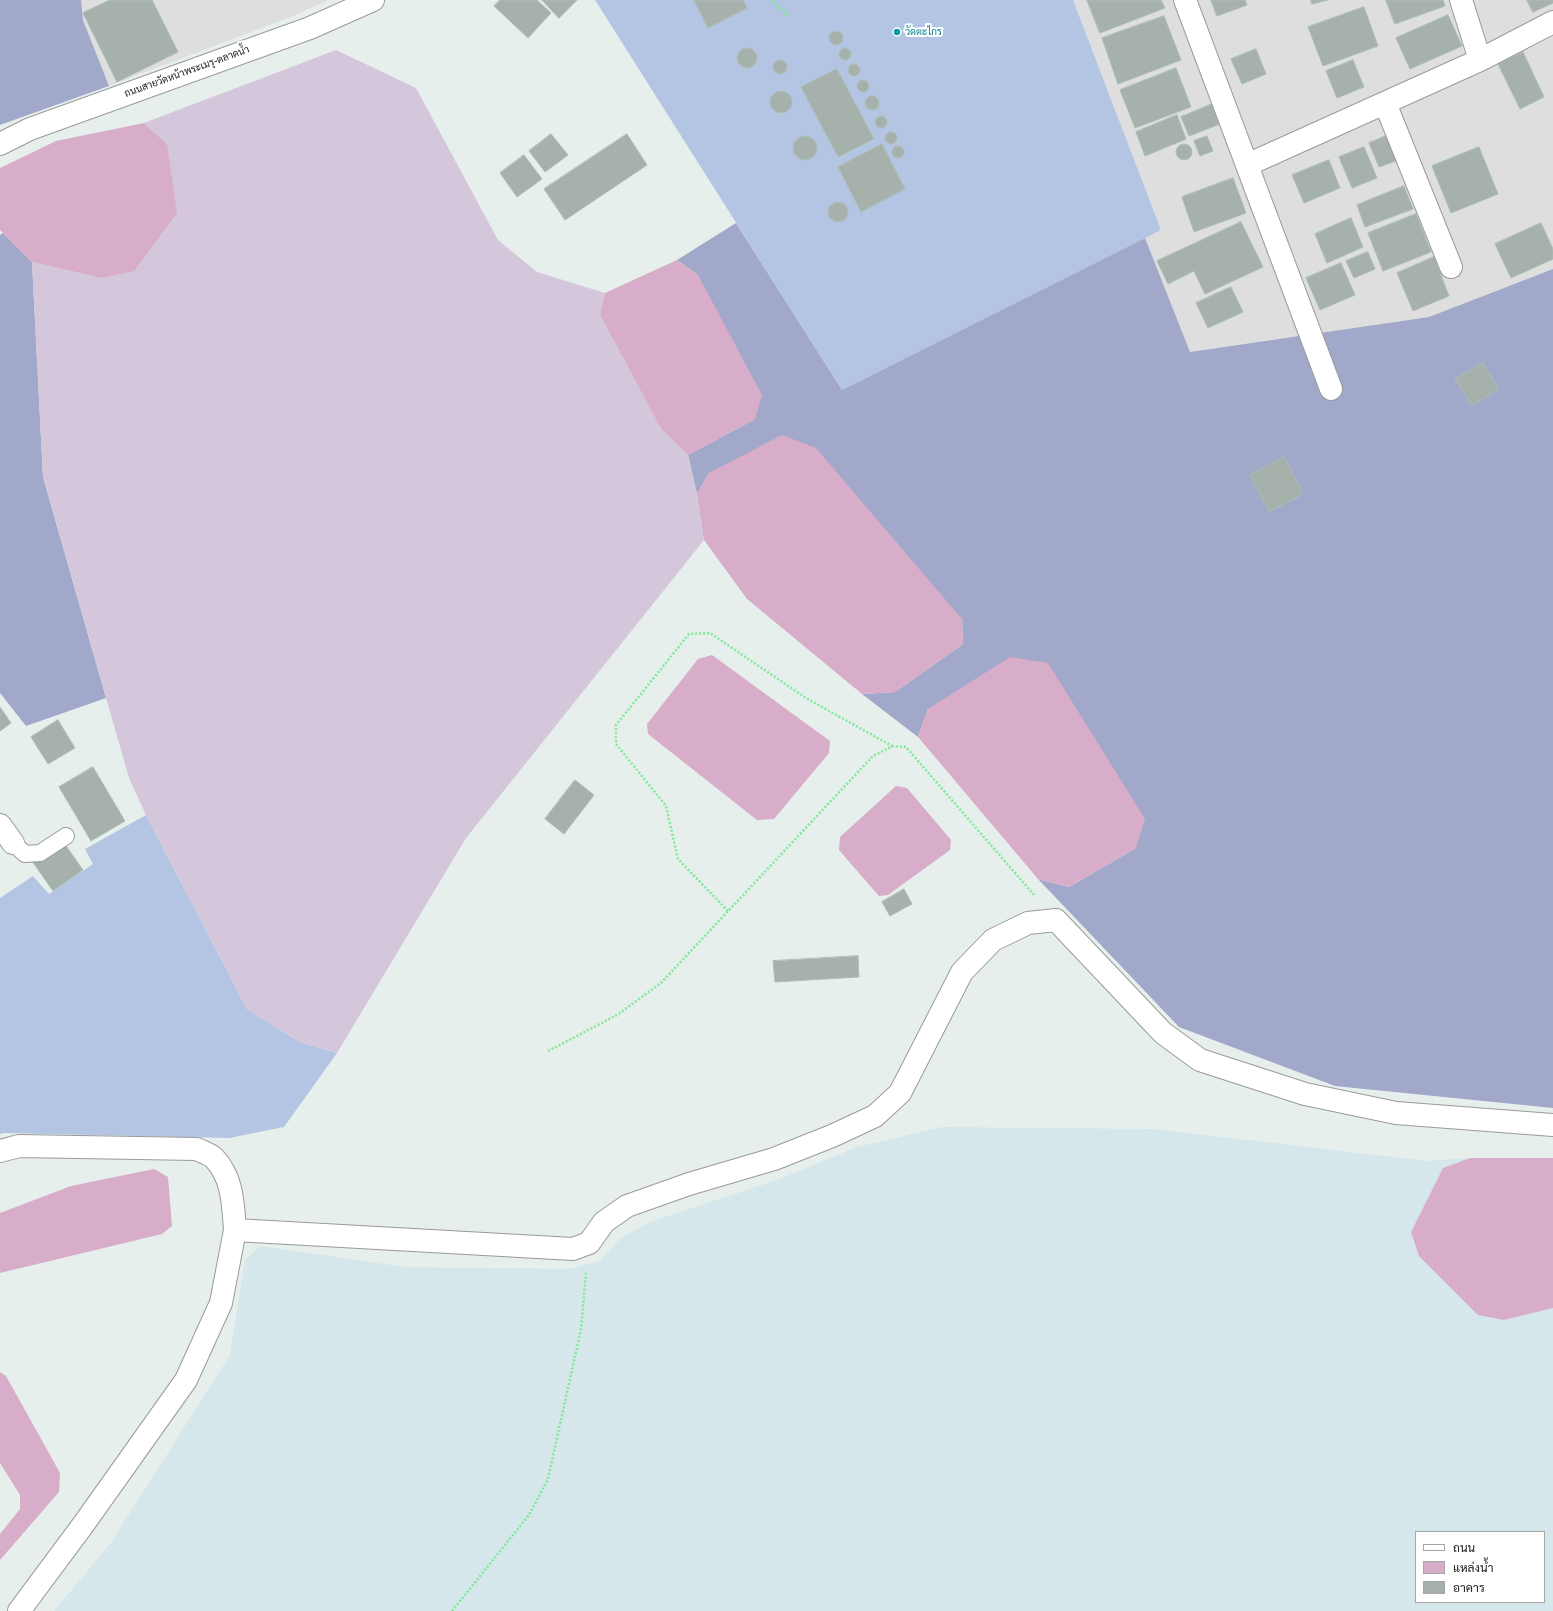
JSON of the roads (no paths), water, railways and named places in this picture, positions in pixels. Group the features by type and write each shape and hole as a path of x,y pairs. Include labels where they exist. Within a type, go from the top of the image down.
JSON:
{"street":[{"name":"ถนนสายวัดหน้าพระเมรุ-ตลาดน้ำ","path":"0,144 30,129 310,28 372,0"},
{"path":"1185,0 1331,389"},
{"path":"1461,0 1480,60"},
{"path":"1247,165 1480,60 1553,22"},
{"path":"1385,102 1451,267"},
{"path":"0,825 13,843"},
{"path":"235,1230 573,1249 589,1243 604,1222 627,1206 689,1184 774,1159 832,1136 875,1116 900,1093 962,972 992,940 1028,923 1056,920 1163,1034 1200,1060 1305,1094 1396,1113 1553,1125"},
{"path":"0,1151 19,1146 197,1149 213,1157 224,1173 231,1191 235,1230 220,1303 186,1380 83,1526 19,1611"}],"lane":[{"path":"13,843 25,854 40,853 66,836"}],"water":[{"path":"144,123 167,144 177,213 134,271 101,278 32,262 0,230 0,168 56,141"},
{"path":"677,260 698,275 762,395 755,419 688,455 661,429 600,315 605,293"},
{"path":"782,435 816,448 962,619 963,644 895,692 862,694 747,599 704,540 697,494 709,473"},
{"path":"712,655 830,741 829,753 774,819 757,820 648,734 647,724 698,659"},
{"path":"1010,657 1048,663 1145,819 1136,848 1069,887 1038,879 918,737 928,709"},
{"path":"896,786 907,788 951,840 950,850 888,895 879,896 839,850 840,837"},
{"path":"1470,1158 1553,1158 1553,1308 1504,1320 1478,1315 1419,1256 1411,1232 1443,1168"},
{"path":"154,1169 168,1177 172,1226 162,1234 0,1273 0,1213 71,1186"},
{"path":"0,1372 6,1376 60,1473 59,1492 0,1560 0,1534 20,1509 20,1495 0,1463"}],"place":[{"name":"วัดตะไกร","path":"897,32"}]}
